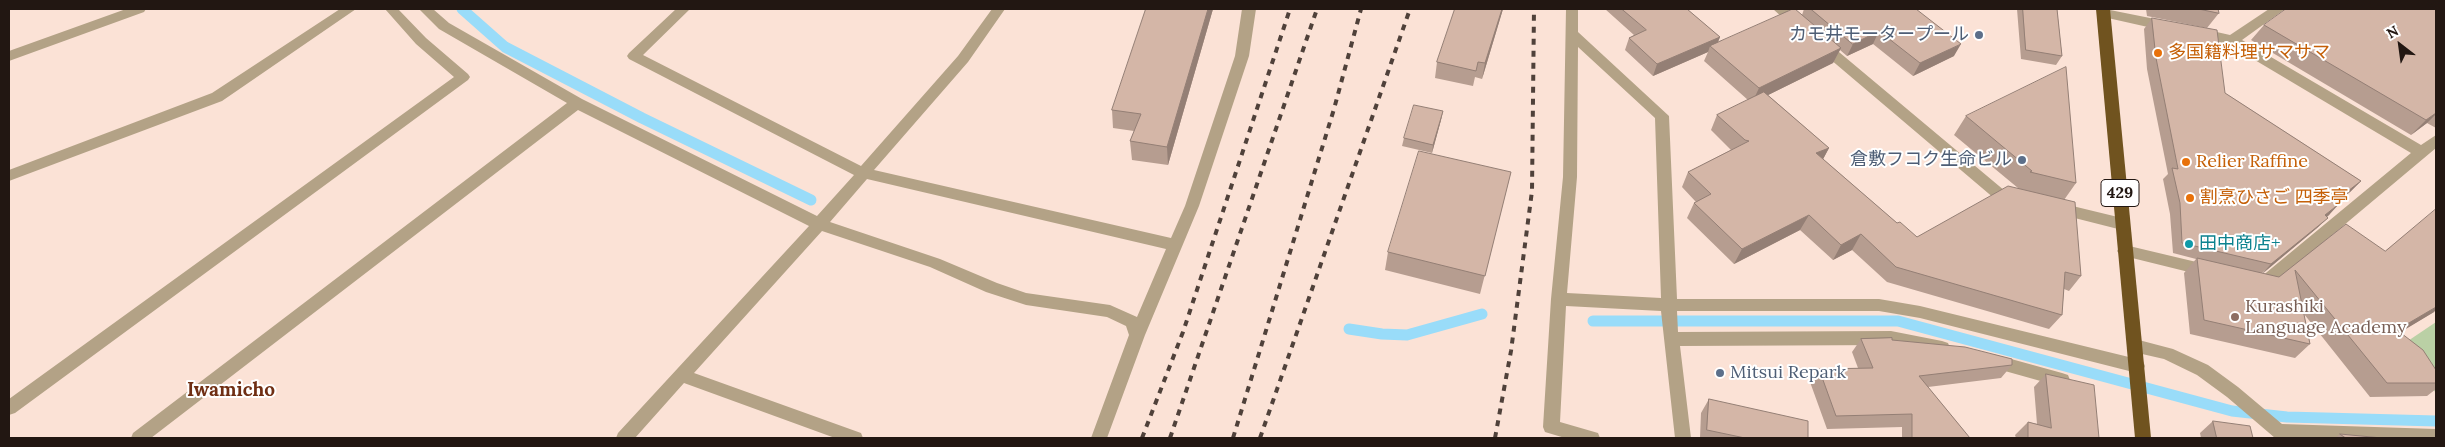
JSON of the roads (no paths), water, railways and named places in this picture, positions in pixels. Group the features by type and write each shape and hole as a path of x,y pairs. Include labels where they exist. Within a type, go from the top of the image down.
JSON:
{"highway":[{"name":"429","path":"2104,11 2143,438"}],"street":[{"path":"9,56 139,9"},
{"path":"9,176 217,98 349,9"},
{"path":"9,408 464,77 421,41 391,9"},
{"path":"425,9 444,26 577,103 818,224 935,263 992,288 1026,299 1110,311 1132,322 1137,334"},
{"path":"684,9 634,56 863,173 1176,244"},
{"path":"624,438 818,224 963,59 999,9"},
{"path":"1100,438 1137,334 1192,206 1242,56 1249,9"},
{"path":"1572,9 1574,35 1570,177 1550,433 1592,438"},
{"path":"1779,9 2000,195 2122,224"},
{"path":"2232,40 2278,9"},
{"path":"2104,11 2232,40 2422,152"},
{"path":"1574,35 1662,116 1669,309 1683,438"},
{"path":"139,438 577,103"},
{"path":"2246,280 2264,284 2436,140"},
{"path":"2125,251 2228,276"},
{"path":"1560,299 1669,309 1879,305 1920,312 2138,372"},
{"path":"1671,335 1891,338 1956,351"},
{"path":"2135,346 2171,354 2192,364 2279,431 2436,436"},
{"path":"1975,356 2062,380"},
{"path":"681,376 855,438"}],"waterway":[{"path":"462,9 505,47 642,118 811,200"},
{"path":"1349,329 1382,334 1407,335 1482,314"},
{"path":"1593,321 1898,321 2232,411 2287,417 2436,421"}],"railway":[{"path":"1142,438 1183,332 1290,9"},
{"path":"1170,438 1317,9"},
{"path":"1233,438 1334,109 1361,9"},
{"path":"1260,438 1410,9"},
{"path":"1495,438 1511,351 1532,191 1534,9"}],"place":[{"name":"カモ井モータープール","path":"1979,35"},
{"name":"多国籍料理サマサマ","path":"2158,53"},
{"name":"倉敷フコク生命ビル","path":"2022,160"},
{"name":"Relier Raffine","path":"2186,162"},
{"name":"割烹ひさご 四季亭","path":"2190,198"},
{"name":"田中商店+","path":"2189,244"},
{"name":"Kurashiki Language Academy","path":"2235,317"},
{"name":"Mitsui Repark","path":"1720,373"}],"district":[{"name":"Iwamicho","path":"231,391"}]}
